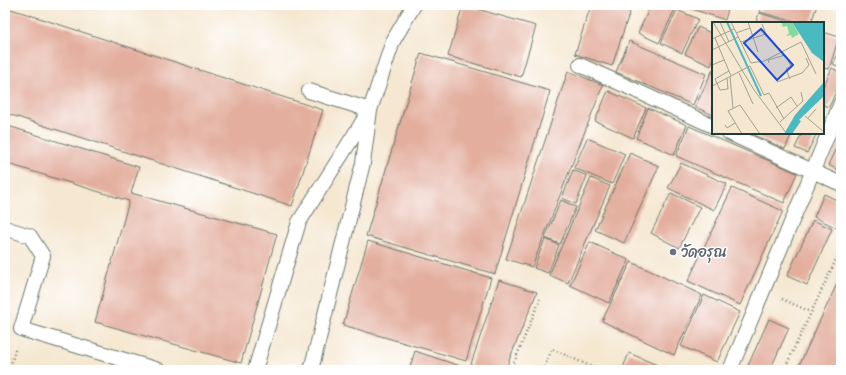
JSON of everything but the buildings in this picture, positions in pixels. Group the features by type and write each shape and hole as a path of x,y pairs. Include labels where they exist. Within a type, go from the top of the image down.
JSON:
{"lane":[{"path":"311,370 363,163 370,110 392,41 414,5"},
{"path":"580,65 712,126"},
{"path":"309,91 370,110"},
{"path":"730,370 841,103"},
{"path":"255,370 299,222 370,110"},
{"path":"731,134 841,184"},
{"path":"5,228 30,236 43,256 21,329 158,370"}],"path":[{"path":"784,370 841,249"},
{"path":"762,291 811,312"},
{"path":"511,370 540,299"},
{"path":"543,370 552,349 599,370"}],"place":[{"name":"วัดอรุณ","path":"673,252"}]}
